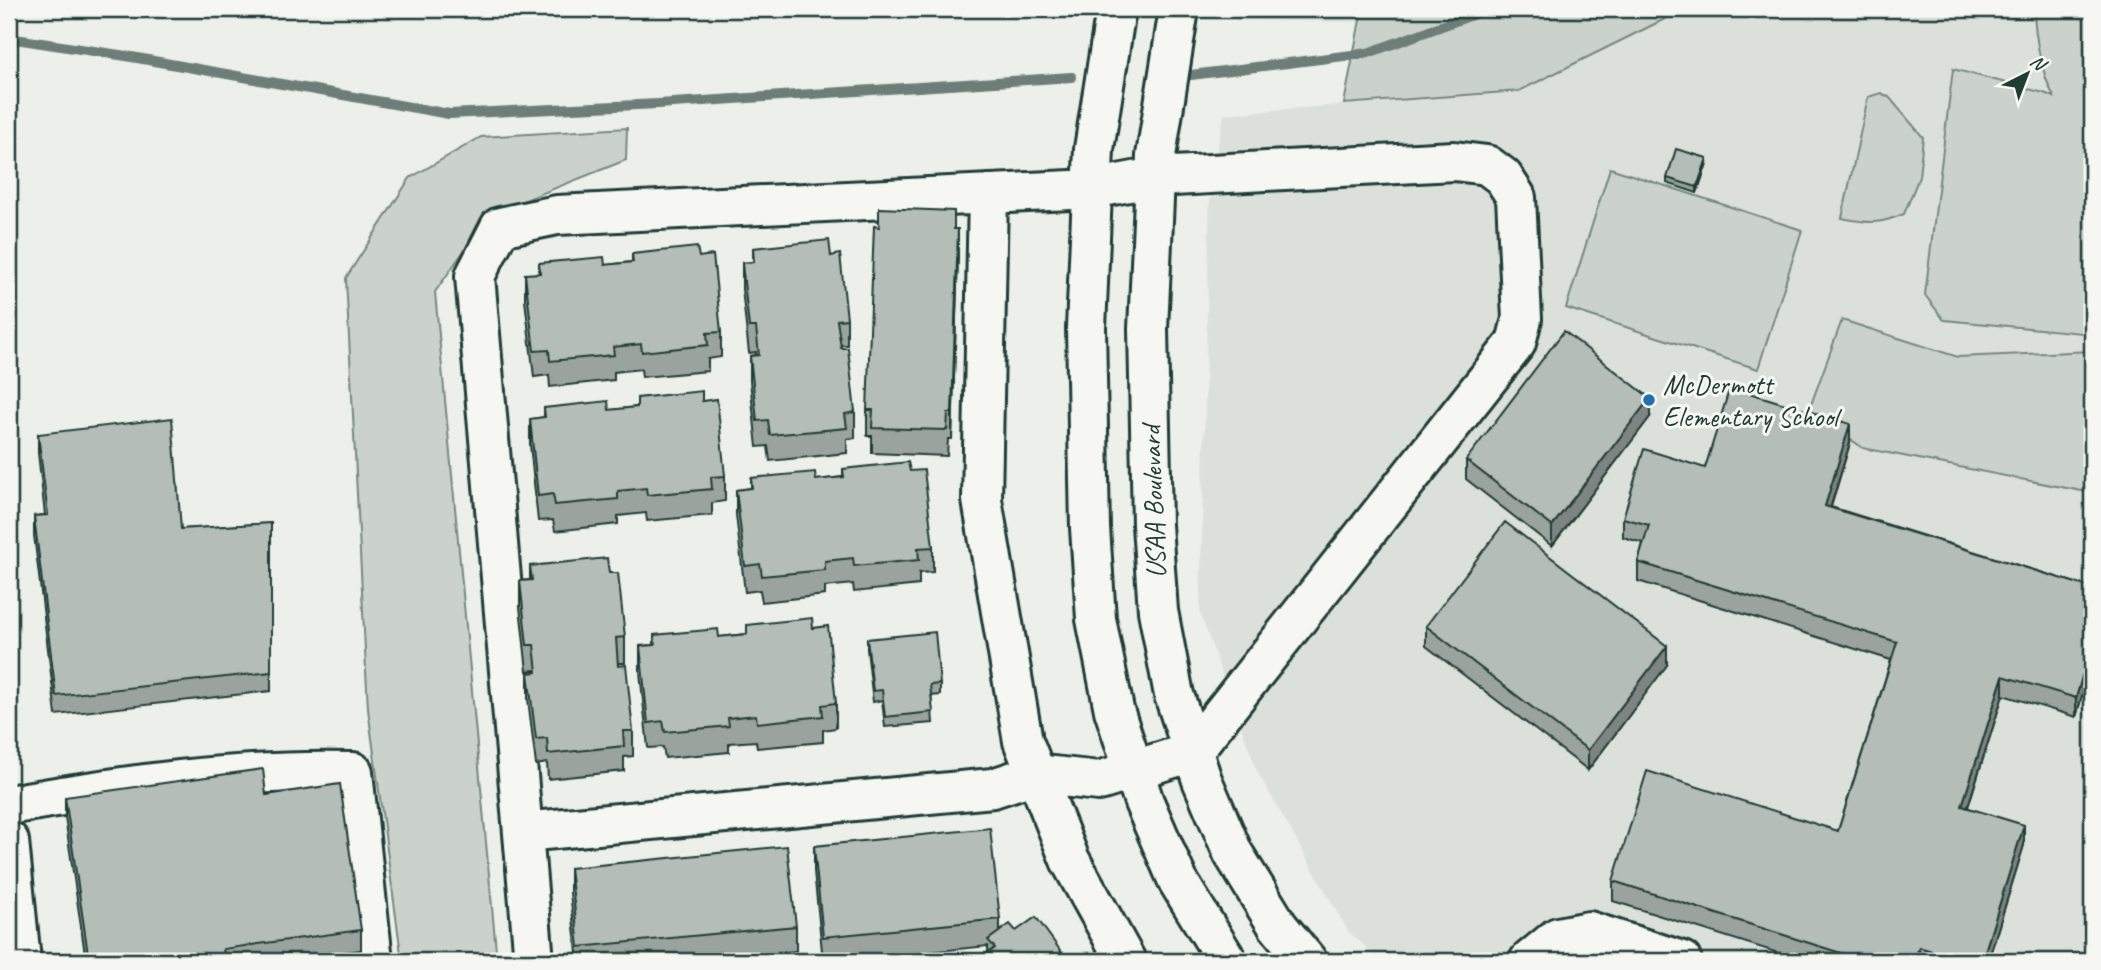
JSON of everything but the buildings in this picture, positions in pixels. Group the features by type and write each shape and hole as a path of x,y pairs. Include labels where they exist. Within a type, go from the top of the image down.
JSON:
{"street":[{"path":"1116,9 1094,149 1086,328 1090,528 1096,619 1114,710 1144,802 1178,881 1227,961"},
{"name":"USAA Boulevard","path":"1179,9 1156,156 1148,329 1153,550 1158,611 1174,695 1202,780 1233,853 1278,926 1307,961"},
{"path":"523,832 993,788 1035,774 1099,780 1192,752 1516,343 1522,319 1516,197 1503,177 1486,165 1454,161 1155,177 1092,188 556,215 500,227 475,276 534,961"},
{"path":"988,194 982,500 1023,741 1070,860 1126,961"},
{"path":"9,805 104,788 295,771 353,772 373,961"},
{"path":"9,841 21,961"},
{"path":"1529,961 1558,937 1589,931 1682,961"}],"shaded area":[{"path":"1237,9 1362,9 1360,22 1236,20"},
{"path":"1362,9 1685,9 1519,91 1344,104"},
{"name":"McDermott Elementary School","path":"1685,9 2092,9 2092,961 1381,961 1348,931 1257,771 1200,613 1210,188 1224,114 1519,91"},
{"path":"2034,9 2092,9 2092,334 1944,320 1925,295 1953,69 2054,97 2039,55"},
{"path":"1881,93 1889,97 1923,137 1919,177 1904,214 1873,222 1842,218 1868,97"},
{"path":"627,128 626,160 490,214 435,292 497,961 402,961 368,709 346,278 410,178 481,137"},
{"path":"1610,168 1802,230 1758,369 1566,308"},
{"path":"1842,320 1958,357 2092,351 2092,493 1863,448 1809,410"}],"waterway":[{"path":"1183,76 1368,53 1488,9"},
{"path":"9,38 126,56 449,114 658,104 1072,77"}],"place":[{"name":"McDermott Elementary School","path":"1649,400"}]}
